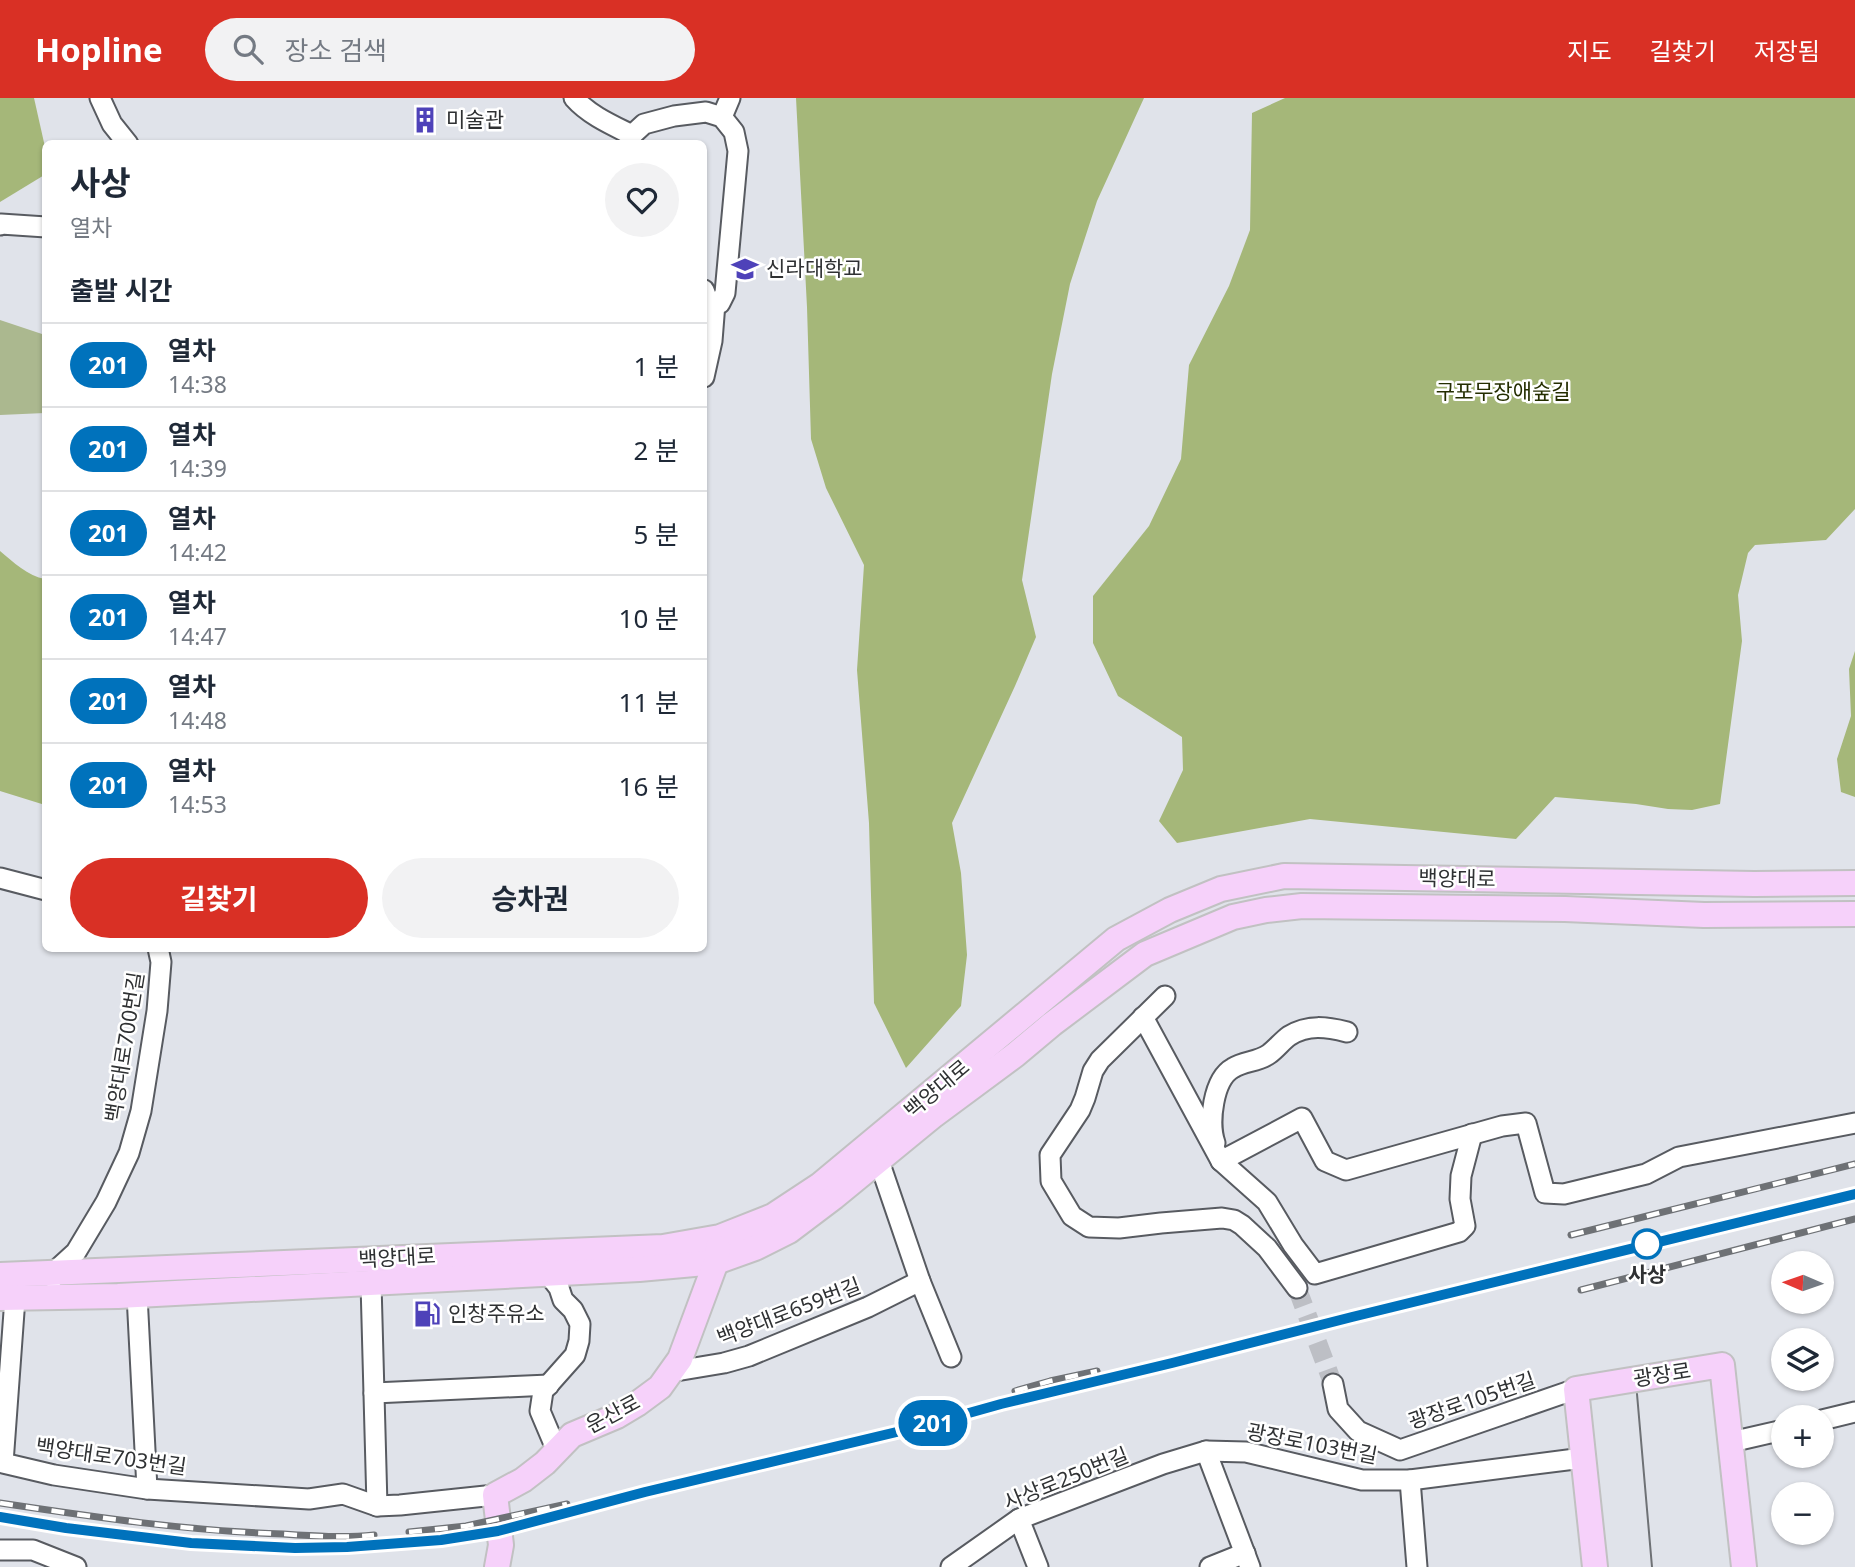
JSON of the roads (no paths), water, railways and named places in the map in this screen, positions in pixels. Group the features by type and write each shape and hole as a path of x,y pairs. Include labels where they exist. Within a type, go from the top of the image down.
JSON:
{"main road":[{"name":"백양대로","path":"7,1298 53,1285 663,1247 720,1237 773,1216 820,1185 1116,939 1170,910 1221,889 1284,876 1754,884 1855,883"},
{"name":"백양대로","path":"0,1275 53,1285 137,1295 639,1269 716,1262 755,1248 789,1231 934,1115 1145,954 1233,917 1303,906 1564,909 1704,915 1855,914"},
{"name":"운산로","path":"495,1495 523,1480 545,1463 572,1435 617,1416 660,1387 680,1359 716,1262 720,1237"},
{"name":"광장로","path":"1576,1389 1723,1365 1744,1567"},
{"path":"1576,1389 1595,1567"},
{"path":"495,1495 501,1545 498,1567"}],"street":[{"path":"100,98 112,124 125,140"},
{"path":"574,98 631,139 644,124 674,116 706,112 722,117 734,132 738,151 725,293 720,303 709,296"},
{"path":"722,117 730,98"},
{"path":"0,225 42,227"},
{"path":"707,364 712,341 709,296"},
{"path":"0,878 42,889"},
{"name":"백양대로700번길","path":"53,1285 107,1202 130,1153 141,1111 156,1011 161,962 159,952"},
{"path":"1165,996 1100,1060 1093,1071 1080,1110 1050,1155 1051,1181 1072,1216 1089,1227 1119,1228 1222,1218 1234,1220 1267,1248 1297,1288"},
{"path":"1143,1017 1221,1161 1267,1202 1293,1245 1315,1273 1459,1232 1465,1226 1460,1199 1461,1176 1472,1134"},
{"path":"1221,1161 1212,1135 1212,1112 1218,1087 1231,1069 1258,1060 1289,1036 1309,1027 1347,1032"},
{"path":"1221,1161 1301,1118 1325,1161 1346,1170 1502,1126 1526,1123 1545,1193 1564,1194 1646,1174 1679,1157 1855,1124"},
{"path":"878,1161 920,1281 951,1357"},
{"path":"548,1274 580,1324 575,1355 543,1391 540,1411 557,1451"},
{"name":"백양대로659번길","path":"670,1372 749,1356 868,1307 920,1281"},
{"name":"백양대로","path":"371,1283 374,1393"},
{"path":"137,1295 147,1489"},
{"name":"백양대로703번길","path":"7,1298 3,1463 54,1475 147,1489 309,1499 343,1494 377,1506 495,1495"},
{"name":"광장로105번길","path":"1333,1384 1338,1409 1358,1432 1400,1450 1576,1389"},
{"path":"377,1506 374,1393 549,1385"},
{"path":"1834,1417 1855,1412"},
{"path":"1731,1442 1771,1433"},
{"path":"1206,1451 1248,1560 1210,1567"},
{"name":"광장로103번길","path":"1206,1451 1246,1452 1362,1480 1409,1480 1583,1458"},
{"name":"사상로250번길","path":"951,1567 1019,1518 1163,1464 1206,1451"},
{"path":"1409,1480 1417,1567"},
{"path":"1019,1518 1038,1567"},
{"path":"0,1550 33,1550 76,1567"}],"tunnel":[{"path":"1297,1288 1333,1384"}],"tram line":[{"path":"1637,1394 1652,1567"}],"railway":[{"path":"1571,1235 1855,1164"},
{"path":"0,1517 111,1534 223,1545 390,1545 472,1535 1855,1194"},
{"path":"1581,1290 1855,1219"},
{"path":"1015,1391 1097,1371"},
{"path":"0,1503 176,1527 328,1536 374,1535"},
{"path":"409,1532 466,1526 567,1504"}],"train":[{"name":"201","path":"0,1517 66,1528 210,1545 295,1548 441,1540 498,1531 645,1492 926,1425 1001,1404 1855,1194"}],"place":[{"name":"미술관","path":"425,120"},
{"name":"신라대학교","path":"745,269"},
{"name":"사상","path":"1647,1244"},
{"name":"인창주유소","path":"427,1314"}],"park label":[{"name":"구포무장애숲길","path":"1503,392"}]}
